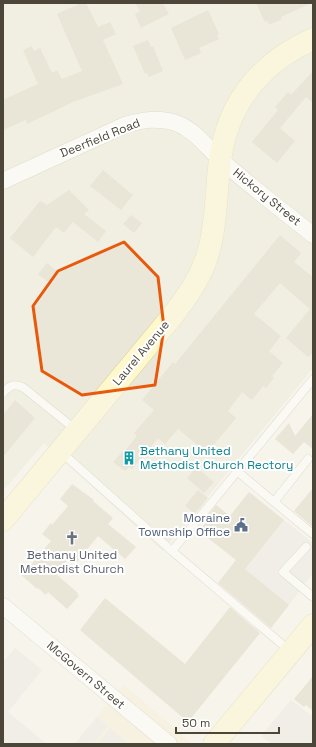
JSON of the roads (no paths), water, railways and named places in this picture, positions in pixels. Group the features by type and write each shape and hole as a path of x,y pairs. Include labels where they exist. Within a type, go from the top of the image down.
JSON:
{"street":[{"path":"220,160 226,131 232,115 249,87 258,76 275,61 301,44 313,39"},
{"name":"Deerfield Road","path":"3,181 125,125 141,120 156,119 176,123 195,134 220,160"},
{"name":"Hickory Street","path":"220,160 313,235"},
{"name":"Laurel Avenue","path":"3,520 191,292 203,268 209,251 214,227 220,160"},
{"name":"McGovern Street","path":"3,606 169,744"},
{"path":"214,744 313,625"}],"lane":[{"path":"172,551 313,380"},
{"path":"3,393 9,386 16,385 24,388 76,430"},
{"path":"60,451 172,551 291,651"},
{"path":"274,502 308,459"},
{"path":"237,471 313,534"},
{"path":"306,547 283,572 313,597"}],"place":[{"name":"Bethany United Methodist Church Rectory","path":"129,458"},
{"name":"Moraine Township Office","path":"241,525"},
{"name":"Bethany United Methodist Church","path":"72,538"}]}
